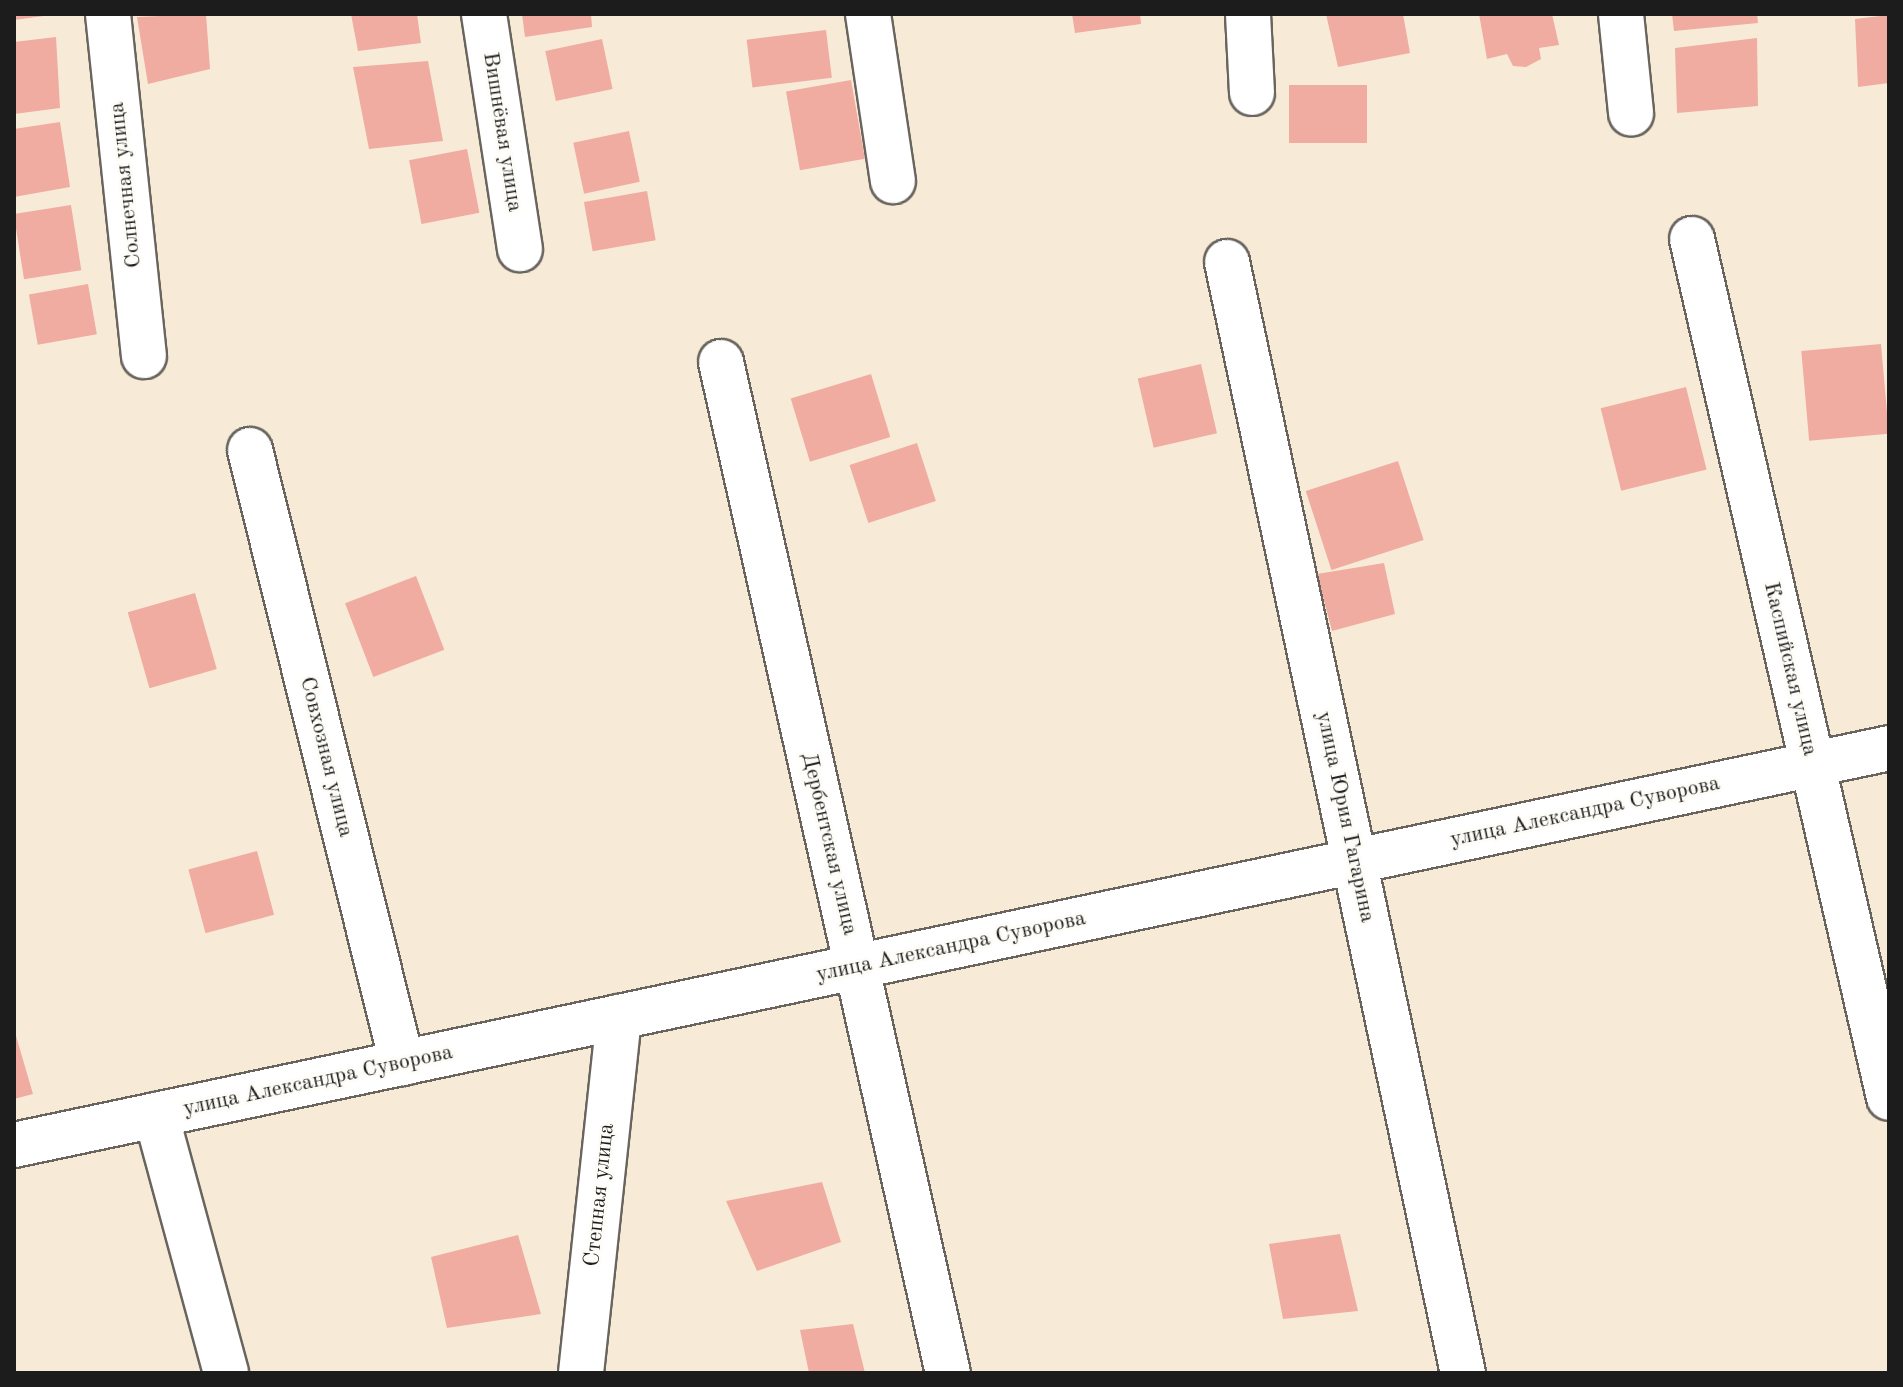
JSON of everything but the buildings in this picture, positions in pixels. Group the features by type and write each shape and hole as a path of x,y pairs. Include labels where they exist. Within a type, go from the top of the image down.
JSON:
{"street":[{"name":"Солнечная улица","path":"108,14 144,356"},
{"name":"Вишнёвая улица","path":"484,14 520,249"},
{"path":"868,14 893,181"},
{"path":"1248,14 1252,93"},
{"path":"1621,14 1631,113"},
{"name":"Каспийская улица","path":"1692,239 1889,1098"},
{"name":"улица Юрия Гагарина","path":"1227,262 1463,1373"},
{"name":"Дербентская улица","path":"721,362 948,1373"},
{"name":"Совхозная улица","path":"250,450 402,1063"},
{"name":"улица Александра Суворова","path":"14,1145 1889,748"},
{"name":"Степная улица","path":"581,1373 619,1017"},
{"path":"156,1115 226,1373"}]}
